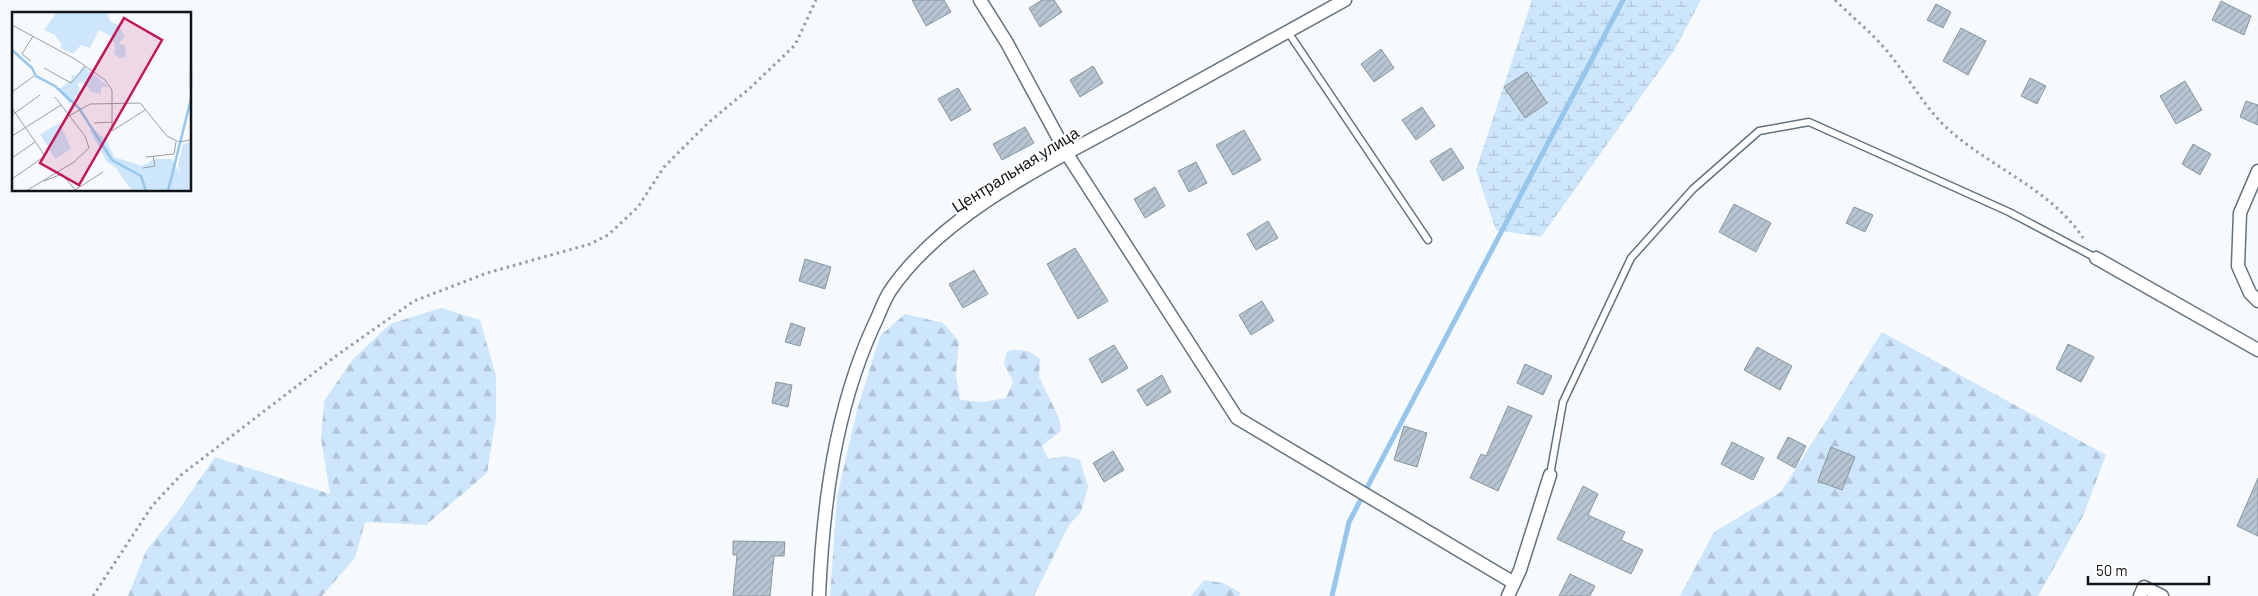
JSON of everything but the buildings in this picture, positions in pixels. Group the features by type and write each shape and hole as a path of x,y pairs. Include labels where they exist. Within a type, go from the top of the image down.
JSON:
{"street":[{"path":"980,0 1007,43 1068,154 1237,418 1514,583"},
{"name":"Центральная улица","path":"819,596 829,480 845,406 862,351 889,293 920,253 978,208 1068,154 1346,0"},
{"path":"2258,171 2240,213 2238,266 2250,293 2258,301"},
{"path":"2096,258 2258,350"},
{"path":"1508,596 1550,475"},
{"path":"2142,592 2162,596"}],"lane":[{"path":"1288,32 1428,240"},
{"path":"1550,475 1563,402 1631,258 1693,189 1759,131 1810,122 2009,212 2096,258"}],"path":[{"path":"93,596 152,506 181,475 336,356 414,301 487,273 590,244 608,235 638,207 664,167 708,123 750,88 795,46 816,0"},
{"path":"1835,0 1887,50 1917,93 1947,128 1982,156 2053,203 2074,225 2096,258"}],"green space":[{"path":"1532,0 1701,0 1675,49 1541,237 1496,230 1476,170"},
{"path":"441,308 480,320 496,376 496,418 487,473 426,525 365,522 355,558 322,596 128,596 146,551 178,511 215,457 330,494 321,439 324,401 353,359 390,324"},
{"path":"905,314 943,323 959,341 956,375 960,400 983,402 1006,398 1013,382 1004,364 1007,351 1025,350 1040,359 1039,377 1059,418 1061,431 1042,446 1048,459 1066,456 1080,460 1088,487 1081,512 1069,525 1034,596 830,596 837,497 857,410 880,336"},
{"path":"1882,332 2106,455 2083,516 2038,596 1680,596 1714,532 1781,492"},
{"path":"1204,580 1223,583 1241,593 1239,596 1191,596"}],"waterway":[{"path":"1332,596 1349,522 1623,0"}]}
